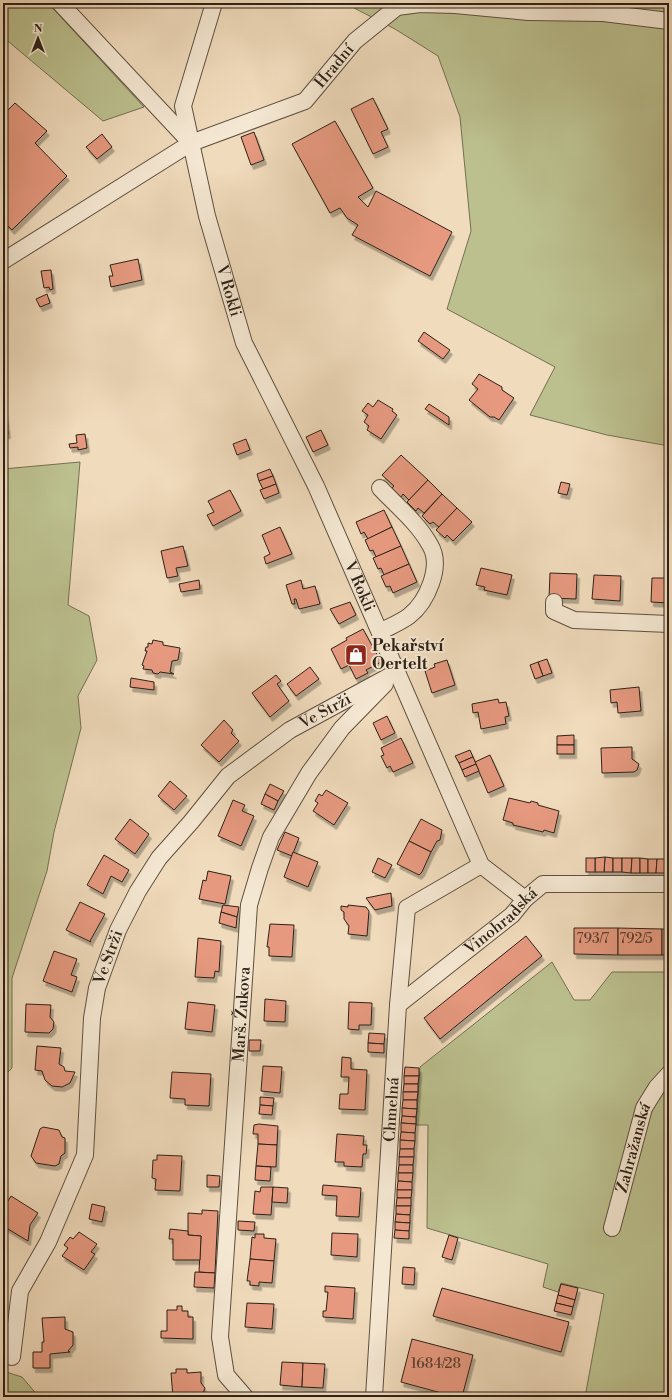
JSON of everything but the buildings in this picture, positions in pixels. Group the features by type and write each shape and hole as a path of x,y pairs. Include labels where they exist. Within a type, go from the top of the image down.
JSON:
{"street":[{"path":"3,261 191,143 60,3"},
{"name":"V Rokli","path":"214,3 183,106 207,216 244,343 316,486 481,865 525,899"},
{"name":"Hradní","path":"191,143 305,101 355,41 397,7 420,4 455,5 528,12 603,13 669,21"},
{"name":"V Rokli","path":"380,488 419,528 432,546 436,568 428,592 410,615 380,632"},
{"path":"554,602 554,610 574,620 669,624"},
{"name":"Ve Strži","path":"12,1357 20,1291 48,1242 85,1155 92,1018 97,988 118,930 138,891 159,858 191,822 228,776 290,730 398,672"},
{"name":"Marš. Žukova","path":"245,1397 226,1375 220,1337 250,905 260,868 271,837 309,773 342,728 398,672"},
{"name":"Chmelná","path":"374,1397 398,1005 407,908 481,865"},
{"name":"Vinohradská","path":"398,1005 512,914 525,899 543,884 669,884"},
{"name":"Zahražanská","path":"612,1228 644,1108 657,1087 669,1074"}],"green space":[{"path":"3,3 48,3 144,107 103,121 3,37"},
{"path":"356,3 669,3 669,446 607,435 530,415 555,367 447,309 471,231 460,117 438,56 395,29 354,8"},
{"path":"80,462 68,605 89,616 97,660 78,696 81,728 54,832 47,871 12,978 12,1068 3,1077 3,469"},
{"path":"552,962 574,1000 590,1000 612,972 669,972 669,1397 585,1397 604,1294 561,1283 558,1292 543,1287 548,1264 427,1228 428,1125 416,1125 420,1067"},
{"path":"3,1371 22,1377 39,1397 3,1397"}],"place":[{"name":"Pekařství Oertelt","path":"356,655"}]}
